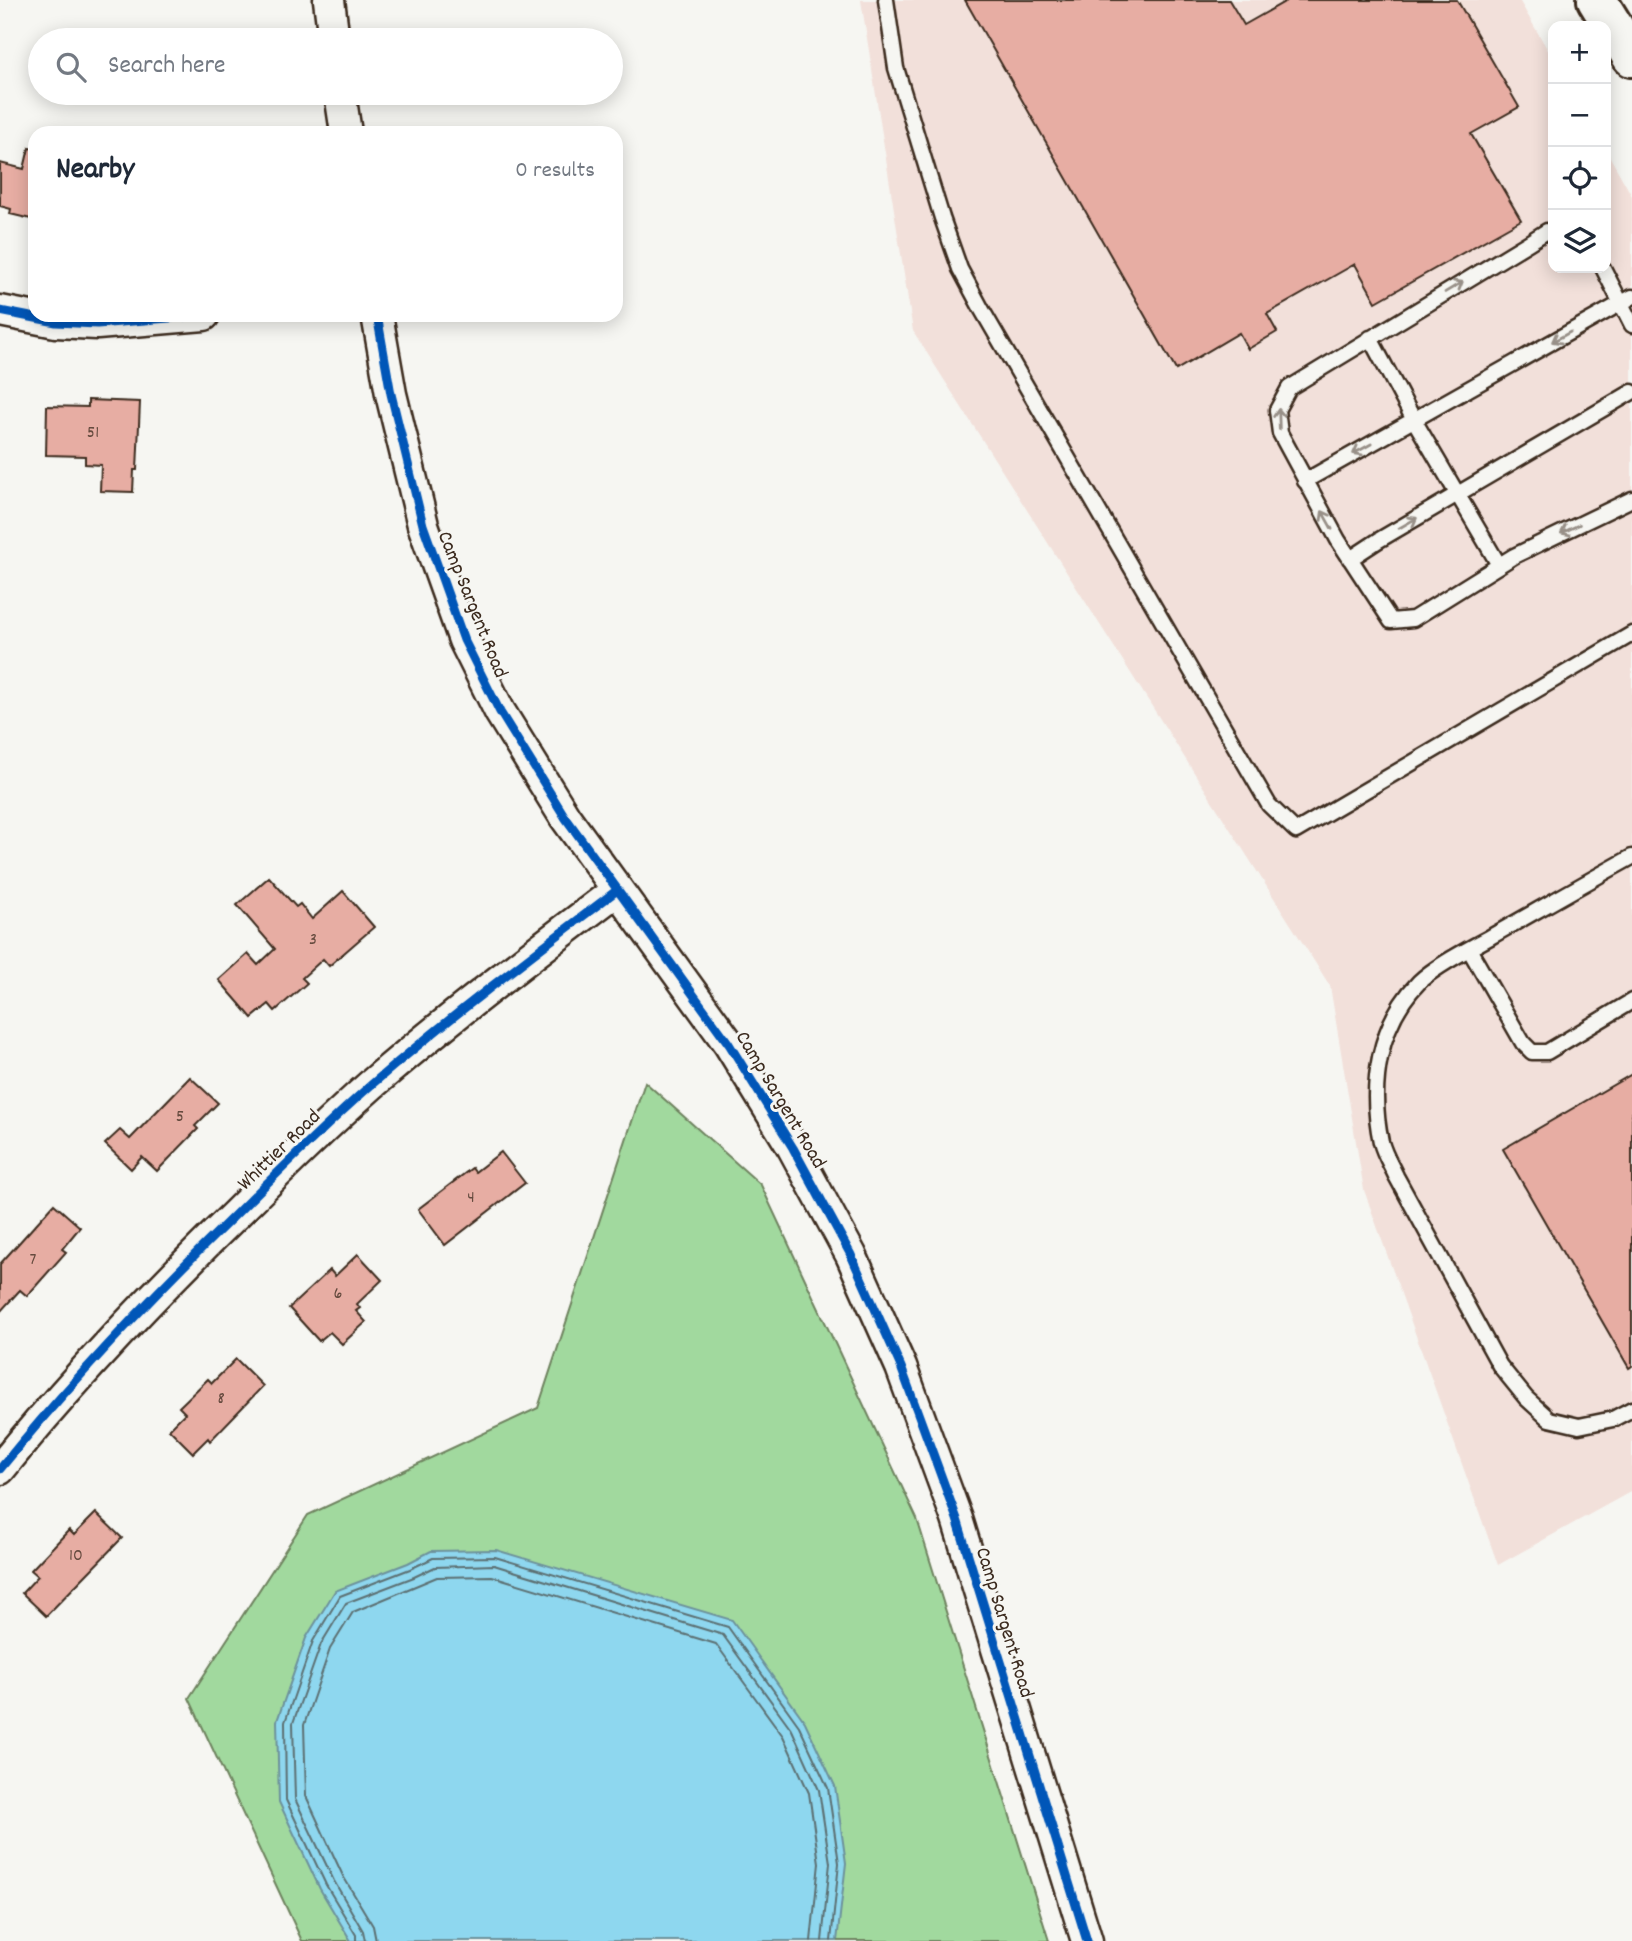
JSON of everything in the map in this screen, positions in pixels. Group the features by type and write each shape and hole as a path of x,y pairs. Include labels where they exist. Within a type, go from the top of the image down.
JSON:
{"main road":[{"path":"1597,0 1632,57"}],"street":[{"path":"329,0 332,28"},
{"path":"342,105 345,126"},
{"path":"0,311 28,316"},
{"path":"56,322 121,322"},
{"name":"Camp Sargent Road","path":"378,322 391,394 423,525 464,640 499,712 520,748 616,891 659,944 729,1044 793,1148 851,1255 901,1367 957,1519 1087,1941"},
{"name":"Whittier Road","path":"0,1469 32,1430 169,1280 312,1139 485,991 616,891"}],"lane":[{"path":"886,0 896,68 960,269 1269,805 1296,831 1632,634"},
{"path":"1548,232 1289,388 1278,410 1280,433 1350,559 1391,621 1413,619 1499,565 1632,499"},
{"path":"1607,273 1626,300 1632,325"},
{"path":"1305,481 1626,300"},
{"path":"1370,338 1414,420 1499,565"},
{"path":"1350,559 1632,392"},
{"path":"1632,857 1469,949 1421,980 1404,1001 1389,1028 1377,1065 1375,1102 1382,1145 1396,1176 1500,1366 1526,1398 1549,1419 1579,1426 1613,1419 1632,1409"},
{"path":"1469,949 1523,1043 1532,1052 1547,1052 1632,1001"}],"shaded area":[{"path":"861,0 1519,0 1548,50 1548,273 1611,273 1611,159 1632,196 1632,1491 1498,1565 1364,1190 1330,986 913,331"}],"green space":[{"path":"645,1082 761,1185 917,1519 1049,1941 302,1941 189,1698 308,1515 538,1408"}],"water":[{"path":"496,1550 732,1620 805,1722 835,1786 846,1863 837,1941 351,1941 320,1889 279,1802 277,1721 306,1638 335,1591 408,1563 431,1551"}],"building":[{"path":"965,0 1229,0 1244,25 1288,0 1457,0 1519,107 1471,134 1521,220 1376,302 1355,264 1267,314 1277,332 1248,349 1239,333 1176,370"},
{"path":"28,152 28,218 10,214 11,209 0,206 0,163 24,169"},
{"path":"88,400 140,402 137,470 134,470 133,492 100,491 101,465 85,464 85,456 46,455 47,406 88,407"},
{"path":"269,877 296,907 300,904 312,919 343,891 374,927 329,966 323,959 302,978 307,983 275,1011 269,1004 252,1018 219,980 248,954 258,965 275,949 237,905"},
{"path":"1632,1074 1632,1366 1629,1368 1503,1149"},
{"path":"190,1077 218,1103 195,1126 198,1129 157,1171 142,1157 131,1169 105,1144 120,1130 130,1139"},
{"path":"501,1152 525,1183 445,1245 418,1209 472,1168 475,1172"},
{"path":"54,1204 80,1227 62,1249 66,1252 27,1296 20,1290 0,1312 0,1264"},
{"path":"358,1254 382,1280 357,1304 360,1308 356,1311 366,1322 342,1344 330,1332 319,1341 289,1308 330,1270 335,1276"},
{"path":"236,1359 263,1386 210,1441 208,1438 193,1453 169,1429 185,1413 179,1407 208,1379 212,1383"},
{"path":"96,1513 122,1538 46,1616 22,1593 38,1576 31,1570 69,1530 74,1535"}],"cycle path":[{"path":"0,311 28,316"},
{"path":"56,322 121,322"},
{"path":"378,322 391,394 423,525 464,640 500,712 565,817 729,1044 793,1148 851,1255 901,1367 957,1519 1087,1941"},
{"path":"0,1469 56,1402 145,1306 320,1132 431,1035 616,891"}]}
